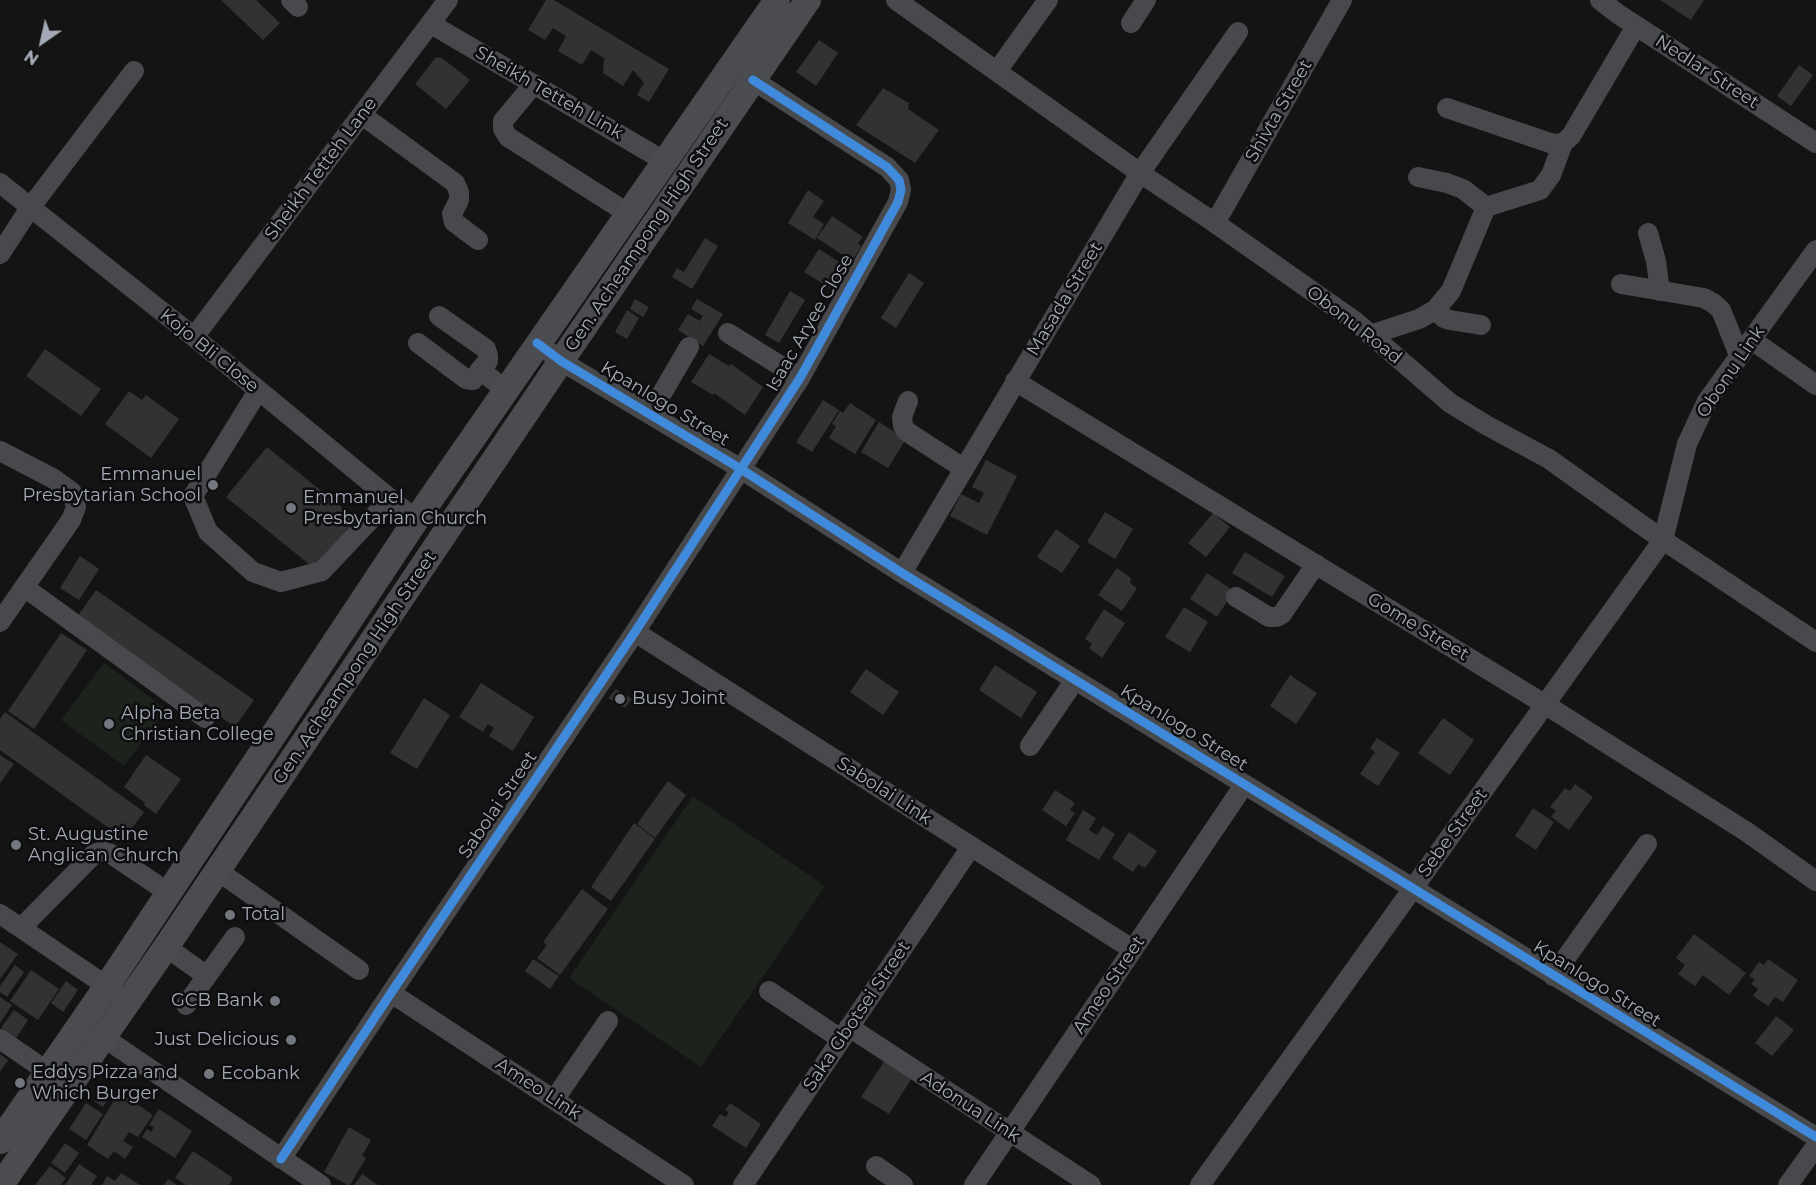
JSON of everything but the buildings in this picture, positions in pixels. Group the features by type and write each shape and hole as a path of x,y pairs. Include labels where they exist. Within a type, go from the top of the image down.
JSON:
{"main road":[{"name":"Gen. Acheampong High Street","path":"0,1141 107,986 416,520 777,0"},
{"name":"Gen. Acheampong High Street","path":"1,1185 218,871 561,361 808,0"}],"street":[{"name":"Sheikh Tetteh Lane","path":"194,337 448,0"},
{"name":"Obonu Road","path":"896,0 1140,174 1215,223 1356,322 1450,404 1549,459 1663,540 1816,642"},
{"path":"997,71 1048,0"},
{"path":"1131,23 1146,0"},
{"name":"Nedlar Street","path":"1600,0 1636,26 1816,143"},
{"name":"Shivta Street","path":"1215,223 1334,3"},
{"name":"Sheikh Tetteh Link","path":"431,24 666,162"},
{"path":"1370,335 1419,319 1435,310 1451,291 1486,207 1540,190 1551,176 1563,143 1571,136 1636,26"},
{"name":"Masada Street","path":"902,573 1140,174 1239,32"},
{"path":"0,254 30,208 134,71"},
{"name":"Isaac Aryee Close","path":"741,469 800,378 898,202 901,190 899,180 887,167 753,80"},
{"path":"534,84 503,121 503,129 508,137 629,214"},
{"path":"1447,108 1553,144 1563,143"},
{"path":"362,115 455,183 459,192 459,200 452,214 454,222 478,240"},
{"path":"1418,177 1463,189 1486,207"},
{"name":"Kojo Bli Close","path":"0,183 194,337 416,520"},
{"path":"1648,233 1656,261 1660,291"},
{"name":"Obonu Link","path":"1663,540 1687,444 1707,401 1816,250"},
{"path":"1621,284 1704,298 1713,303 1721,310 1738,355"},
{"path":"1435,310 1444,318 1481,325"},
{"path":"418,343 466,379 473,380 488,361 489,356 486,349 439,316"},
{"path":"728,333 800,378"},
{"path":"1752,340 1816,385"},
{"name":"Kpanlogo Street","path":"537,343 561,361 741,469 902,573 1816,1137"},
{"path":"650,414 689,347"},
{"path":"480,370 506,390"},
{"name":"Gome Street","path":"1015,381 1546,705 1747,832 1816,881"},
{"path":"258,392 193,496 207,532 253,572 281,582 322,571 390,499"},
{"path":"908,401 902,417 906,431 963,468"},
{"path":"0,451 54,478 72,492 76,507 71,520 0,622"},
{"name":"Sabolai Street","path":"281,1159 635,632 741,469"},
{"name":"Sebe Street","path":"1200,1185 1663,540"},
{"path":"1236,597 1269,617 1277,617 1282,614 1316,564"},
{"path":"24,587 205,718"},
{"name":"Sabolai Link","path":"635,632 1132,949"},
{"path":"1030,746 1075,680"},
{"name":"Ameo Street","path":"974,1185 1244,785"},
{"path":"1553,976 1647,844"},
{"name":"Saka Gbotsei Street","path":"743,1185 971,846"},
{"path":"21,928 94,854 102,851 111,854 168,893"},
{"path":"218,871 359,970"},
{"path":"0,914 130,1000"},
{"path":"186,1005 235,937"},
{"path":"166,947 207,976"},
{"name":"Adonua Link","path":"769,991 845,1033 1091,1185"},
{"name":"Ameo Link","path":"391,993 684,1185"},
{"path":"554,1100 608,1021"},
{"path":"103,1037 321,1185"},
{"path":"0,1039 48,1072"},
{"path":"1788,1185 1816,1146"},
{"path":"876,1166 903,1185"}],"shaded area":[{"path":"104,663 166,709 124,766 61,720"},
{"path":"693,796 825,886 701,1067 569,978"}],"cycle path":[{"path":"281,1159 635,632 800,378 898,202 901,190 899,180 887,167 753,80"},
{"path":"537,343 561,361 741,469 902,573 1816,1137"}],"place":[{"name":"Emmanuel Presbytarian School","path":"213,485"},
{"name":"Emmanuel Presbytarian Church","path":"291,508"},
{"name":"Busy Joint","path":"620,699"},
{"name":"Alpha Beta Christian College","path":"109,724"},
{"name":"St. Augustine Anglican Church","path":"16,845"},
{"name":"Total","path":"230,915"},
{"name":"GCB Bank","path":"275,1001"},
{"name":"Just Delicious","path":"291,1040"},
{"name":"Ecobank","path":"209,1074"},
{"name":"Eddys Pizza and Which Burger","path":"20,1083"}]}
